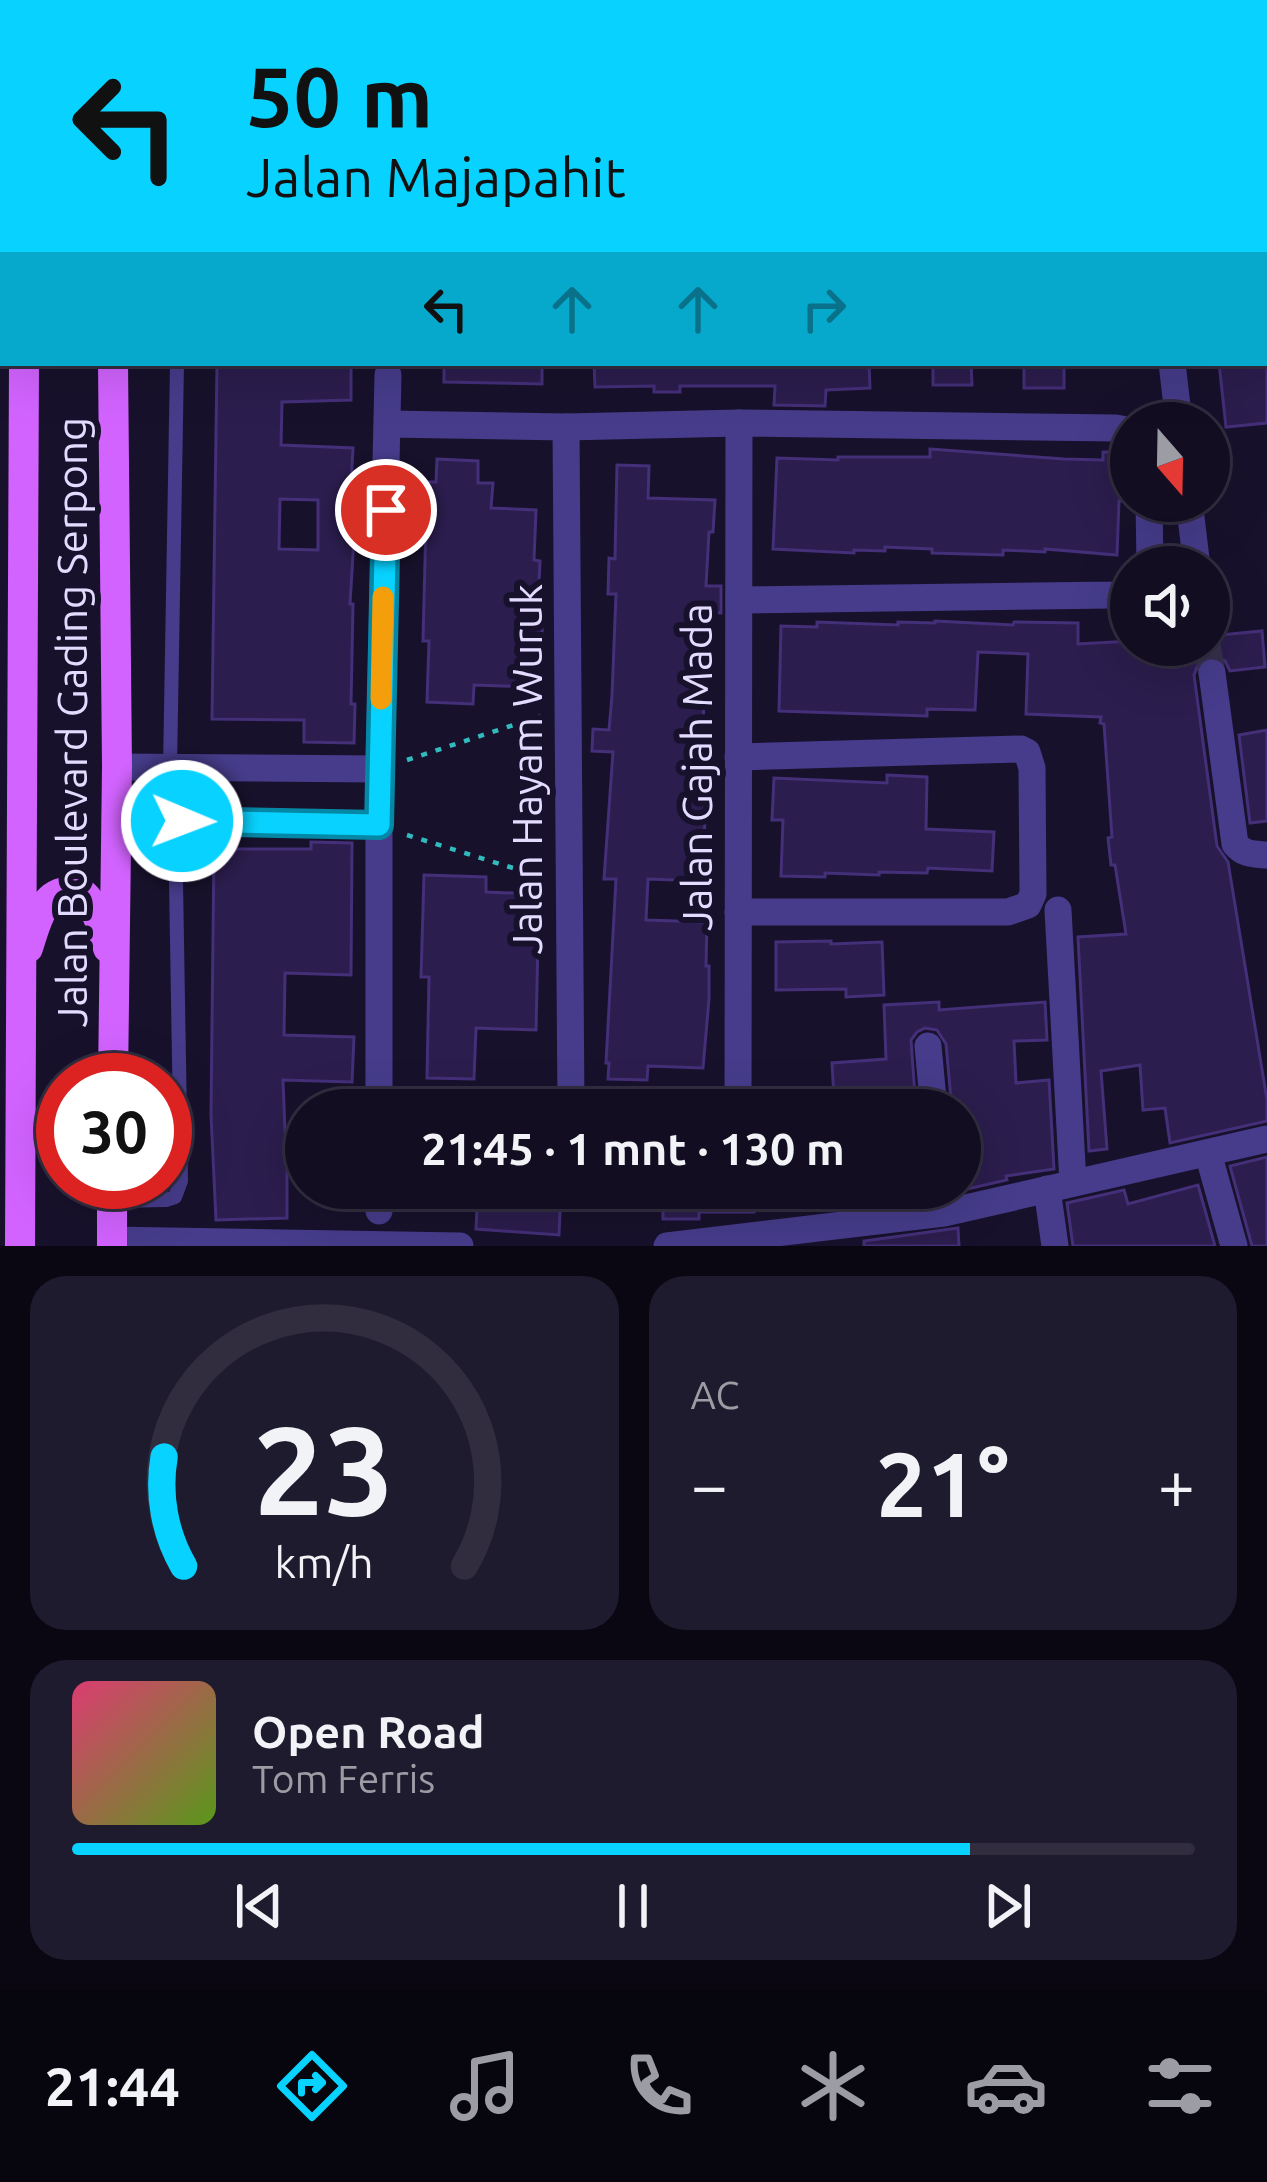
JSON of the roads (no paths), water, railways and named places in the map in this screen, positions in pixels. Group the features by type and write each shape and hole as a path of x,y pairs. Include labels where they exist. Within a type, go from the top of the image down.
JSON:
{"main road":[{"name":"Jalan Boulevard Gading Serpong","path":"20,1246 24,366"},
{"name":"Jalan Boulevard Gading Serpong","path":"112,366 117,767 113,1053"},
{"path":"21,971 47,900 68,891 84,895 94,907 115,970"},
{"path":"112,1209 112,1243"}],"street":[{"path":"1172,366 1177,402"},
{"path":"379,1089 379,769 388,375"},
{"name":"Jalan Gajah Mada","path":"738,1089 739,423"},
{"path":"388,424 1110,428"},
{"name":"Jalan Hayam Wuruk","path":"566,427 572,1089"},
{"path":"739,600 1110,595"},
{"path":"1212,673 1234,844 1240,851 1267,855"},
{"path":"738,757 1021,749 1027,752 1032,768 1033,894 1028,905 1008,912 738,912"},
{"path":"117,767 379,769"},
{"path":"117,821 379,825"},
{"path":"1055,1246 1060,1186 1058,910"},
{"path":"928,1046 932,1089"},
{"path":"981,1195 1060,1186 1267,1138"},
{"path":"1208,1153 1234,1246"},
{"path":"667,1246 795,1238 908,1209"},
{"path":"112,1243 460,1246"}],"lane":[{"path":"176,366 170,768 180,1053"}],"tunnel":[{"path":"1211,666 1212,673"}]}
